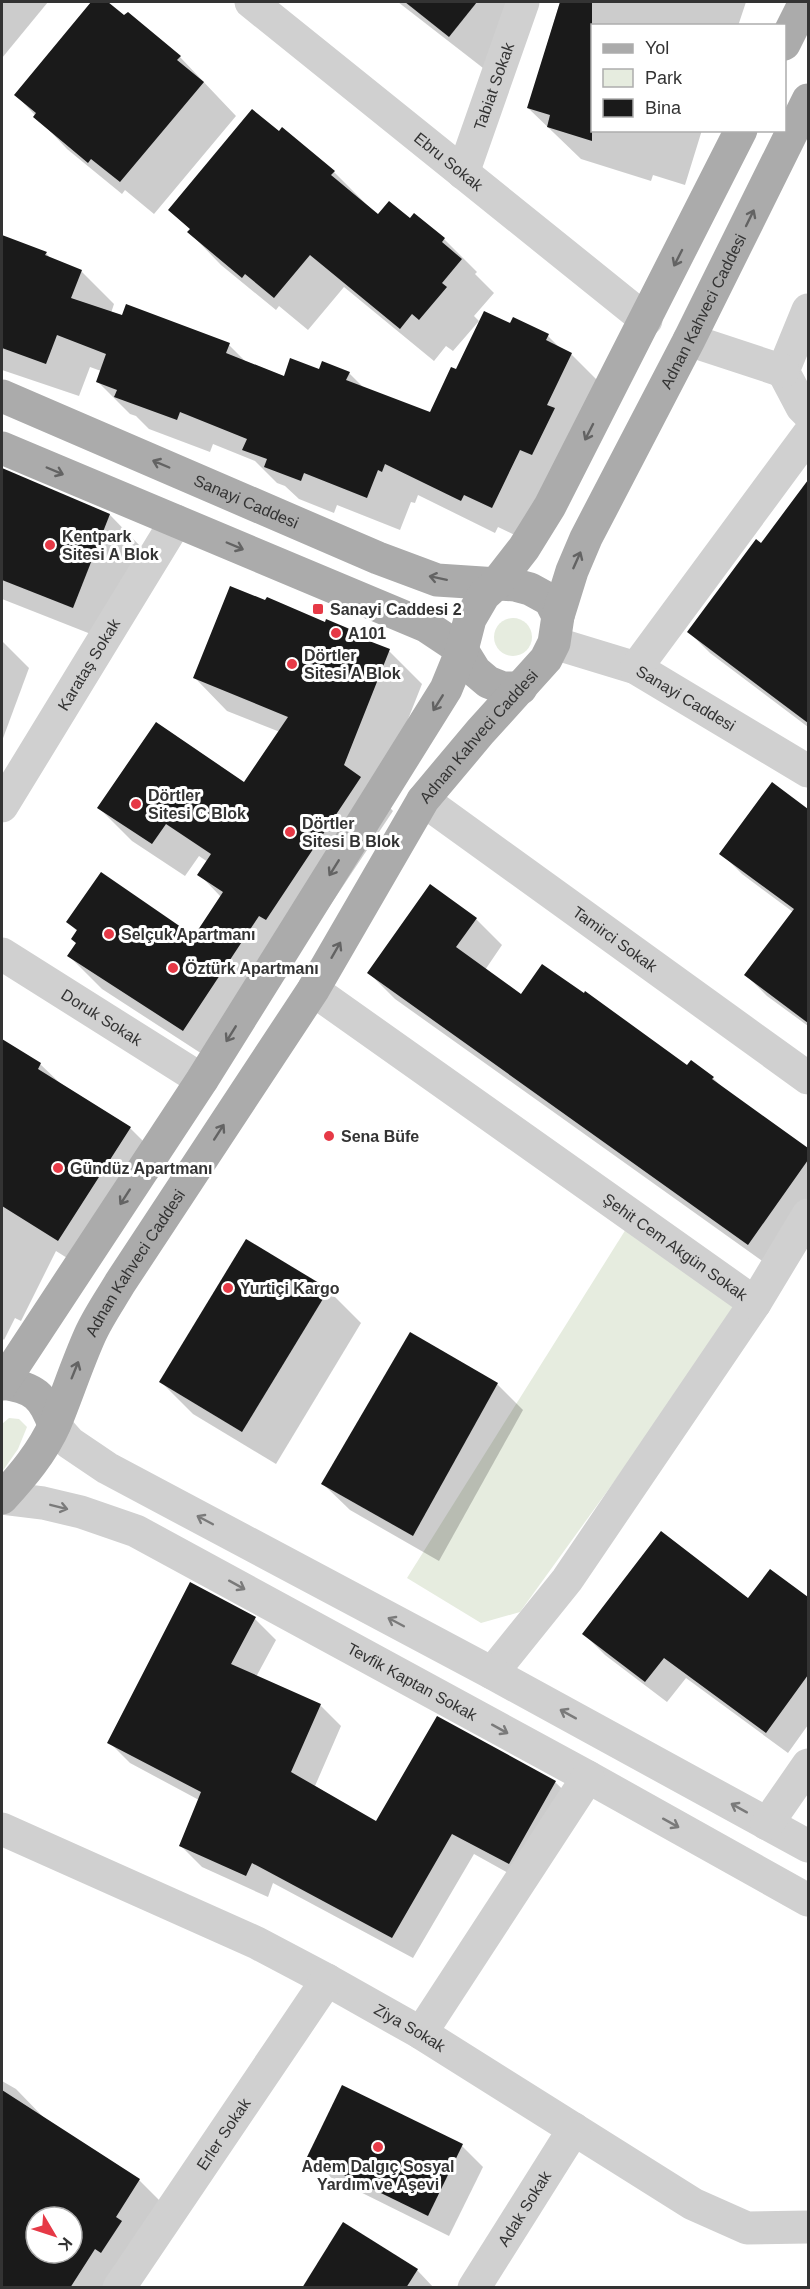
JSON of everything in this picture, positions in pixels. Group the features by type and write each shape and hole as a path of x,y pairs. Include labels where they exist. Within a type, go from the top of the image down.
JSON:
{"main road":[{"path":"786,40 805,2"},
{"name":"Adnan Kahveci Caddesi","path":"2,1498 26,1472 54,1425 92,1331 120,1283 313,990 423,800 546,659 572,571 586,538 689,340 808,100"},
{"path":"54,1425 47,1406 34,1391 22,1386 2,1383 202,1080 446,689 462,650 470,619 483,595 496,584 524,548 550,506 740,132"},
{"name":"Sanayi Caddesi","path":"2,396 437,580 496,584"},
{"path":"2,448 426,626 462,650 475,671 488,682 503,688 520,688"},
{"path":"496,584 530,589 549,600 556,629"}],"street":[{"name":"Ebru Sokak","path":"251,2 646,320"},
{"name":"Tabiat Sokak","path":"463,173 523,2"},
{"path":"783,371 808,310"},
{"path":"689,340 783,371 802,407 808,413"},
{"path":"636,668 808,435"},
{"name":"Karataş Sokak","path":"2,806 176,521"},
{"name":"Sanayi Caddesi","path":"556,629 636,668 808,771"},
{"name":"Tamirci Sokak","path":"423,800 808,1078"},
{"name":"Doruk Sokak","path":"2,954 202,1080"},
{"name":"Şehit Cem Akgün Sokak","path":"313,990 754,1303 567,1580 492,1672"},
{"path":"754,1303 808,1215"},
{"path":"54,1425 70,1443 107,1468 492,1672 808,1846"},
{"name":"Tevfik Kaptan Sokak","path":"2,1498 43,1503 81,1512 136,1531 588,1777 808,1900"},
{"path":"767,1824 808,1765"},
{"path":"421,2033 588,1777"},
{"name":"Ziya Sokak","path":"2,1829 257,1943 327,1980 421,2033 693,2204 747,2228 808,2227"},
{"name":"Erler Sokak","path":"119,2288 327,1980"},
{"name":"Adak Sokak","path":"474,2288 574,2130"}],"green space":[{"path":"513,618 526,624 532,637 526,650 513,656 500,650 494,637 500,624"},
{"path":"626,1229 741,1306 520,1612 481,1623 407,1578"},
{"path":"9,1418 19,1419 27,1427 18,1449 2,1472 2,1424"}],"building":[{"path":"91,2 108,2 124,15 128,12 181,56 177,60 204,82 120,182 91,159 88,163 33,117 36,113 14,95"},
{"path":"405,2 477,2 449,37"},
{"path":"560,2 592,2 592,141 547,127 550,115 527,108"},
{"path":"252,109 279,131 282,127 335,171 331,175 378,214 389,201 410,218 414,213 445,238 442,242 462,259 442,283 447,287 419,320 412,314 400,329 310,255 274,298 245,274 242,278 187,232 190,229 168,210"},
{"path":"2,235 47,252 45,255 82,270 71,298 122,315 126,304 230,343 226,353 284,376 290,358 319,369 322,361 350,372 346,380 430,412 451,367 456,369 484,311 510,323 513,317 549,334 546,340 572,353 547,405 555,408 532,455 520,450 492,508 464,495 461,501 385,464 382,472 378,470 367,498 304,473 301,481 264,467 267,459 242,450 247,439 180,412 177,420 114,397 117,390 96,382 106,354 57,335 46,364 2,348"},
{"name":"Kentpark Sitesi A Blok","path":"2,468 110,514 73,608 2,580"},
{"path":"808,480 808,723 687,632 756,539 761,543"},
{"path":"230,586 265,600 267,597 325,622 326,619 352,630 351,634 390,649 344,765 361,777 266,920 259,916 183,1031 67,956 76,943 71,939 77,930 66,922 101,872 194,936 223,892 197,875 211,854 166,824 152,844 97,808 156,722 244,782 288,717 193,678"},
{"path":"772,782 808,809 808,1023 744,975 794,909 719,854"},
{"path":"430,884 477,918 456,947 521,994 542,964 584,993 585,991 687,1065 691,1060 714,1077 712,1079 808,1148 808,1160 748,1245 367,973"},
{"path":"2,1039 41,1063 38,1069 131,1127 58,1241 2,1206"},
{"path":"246,1239 329,1289 242,1432 159,1382"},
{"path":"410,1332 498,1383 413,1536 321,1484"},
{"path":"661,1531 748,1598 770,1569 808,1597 808,1675 766,1733 664,1658 645,1682 582,1634"},
{"path":"190,1582 256,1617 231,1664 321,1704 291,1772 376,1821 437,1716 556,1781 509,1864 452,1834 392,1938 252,1863 246,1876 179,1846 201,1792 107,1743"},
{"path":"342,2085 463,2144 428,2216 307,2157"},
{"path":"2,2090 140,2179 116,2217 122,2221 101,2253 95,2249 70,2288 2,2288"},
{"path":"343,2222 418,2269 406,2288 302,2288"}],"place":[{"name":"Kentpark Sitesi A Blok","path":"50,545"},
{"name":"Sanayi Caddesi 2","path":"318,609"},
{"name":"A101","path":"336,633"},
{"name":"Dörtler Sitesi A Blok","path":"292,664"},
{"name":"Dörtler Sitesi C Blok","path":"136,804"},
{"name":"Dörtler Sitesi B Blok","path":"290,832"},
{"name":"Selçuk Apartmanı","path":"109,934"},
{"name":"Öztürk Apartmanı","path":"173,968"},
{"name":"Sena Büfe","path":"329,1136"},
{"name":"Gündüz Apartmanı","path":"58,1168"},
{"name":"Yurtiçi Kargo","path":"228,1288"},
{"name":"Adem Dalgıç Sosyal Yardım ve Aşevi","path":"378,2147"}]}
